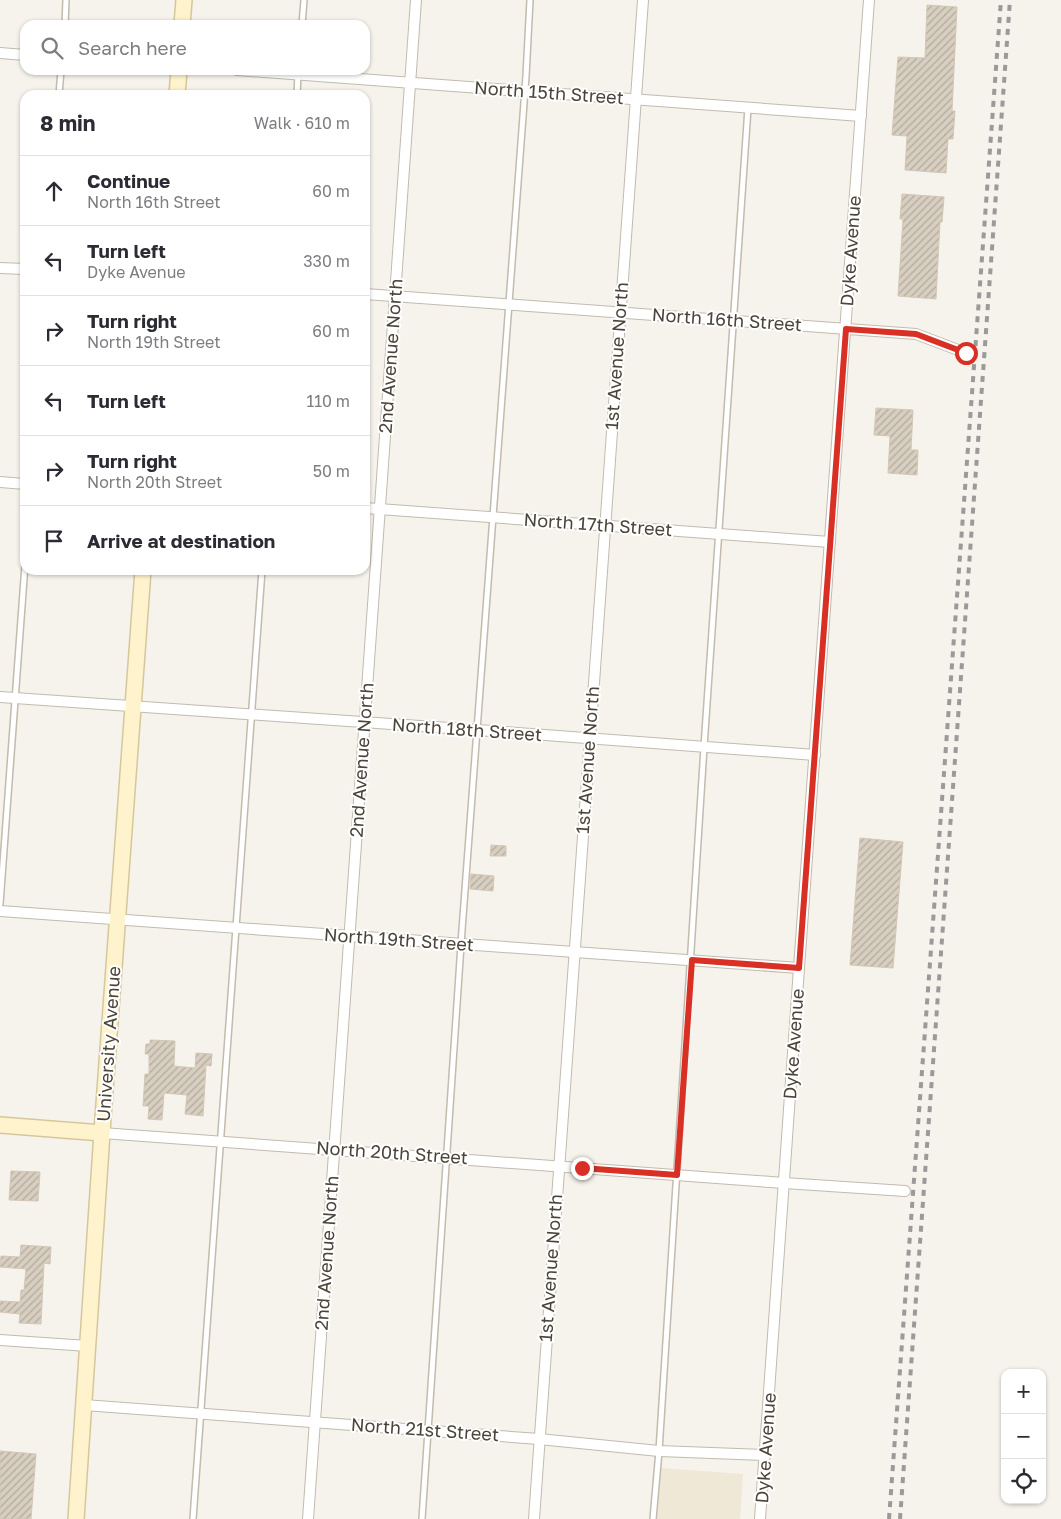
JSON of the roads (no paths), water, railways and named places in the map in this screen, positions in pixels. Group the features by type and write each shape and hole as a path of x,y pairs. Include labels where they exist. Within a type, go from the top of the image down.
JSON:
{"street":[{"path":"182,20 184,0"},
{"name":"2nd Avenue North","path":"308,1519 416,0"},
{"name":"1st Avenue North","path":"534,1519 643,0"},
{"name":"Dyke Avenue","path":"760,1519 869,0"},
{"path":"0,53 20,55"},
{"path":"177,90 179,75"},
{"name":"North 15th Street","path":"329,75 410,83 861,116"},
{"path":"0,268 20,270"},
{"name":"North 16th Street","path":"370,294 916,334 966,353"},
{"path":"0,482 20,484"},
{"name":"North 17th Street","path":"370,508 830,542"},
{"name":"University Avenue","path":"76,1519 143,575"},
{"name":"North 18th Street","path":"0,697 815,755"},
{"name":"North 19th Street","path":"0,911 799,968"},
{"name":"North 20th Street","path":"0,1125 905,1191"},
{"path":"0,1340 88,1346"},
{"name":"North 21st Street","path":"84,1405 428,1430 659,1451 765,1455"}],"lane":[{"path":"65,20 66,0"},
{"path":"302,20 304,0"},
{"path":"422,1519 530,0"},
{"path":"59,90 61,75"},
{"path":"297,90 298,75"},
{"path":"653,1519 748,107"},
{"path":"0,904 24,575"},
{"path":"193,1519 262,575"}],"railway":[{"path":"889,1519 1001,0"},
{"path":"900,1519 1010,0"}]}
